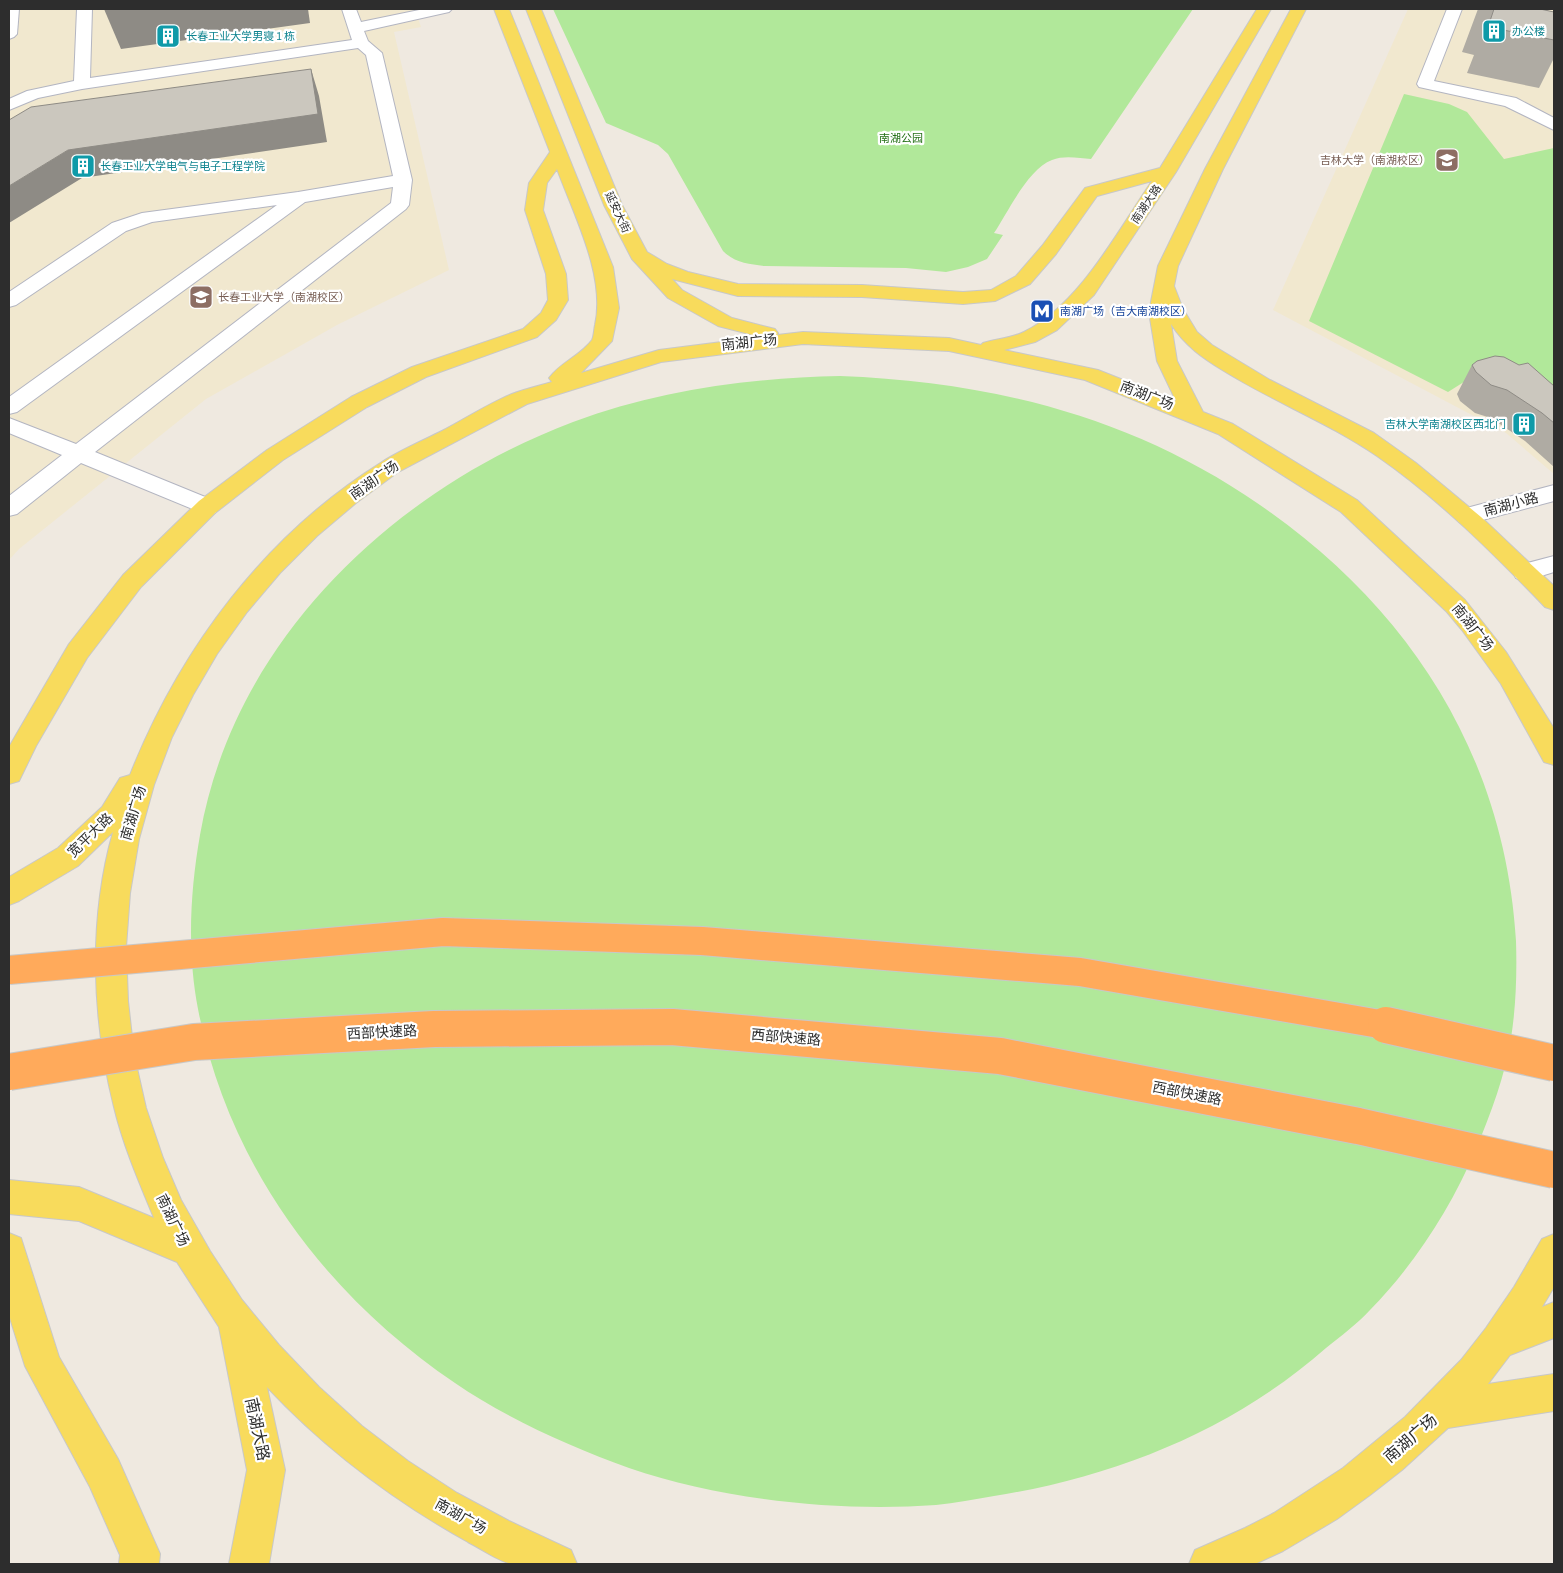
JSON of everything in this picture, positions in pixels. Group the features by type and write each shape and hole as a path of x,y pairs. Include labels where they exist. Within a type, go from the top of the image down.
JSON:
{"highway":[{"path":"9,970 442,932 702,941 1080,972 1373,1022 1554,1063"},
{"name":"西部快速路","path":"9,1072 194,1042 434,1029 672,1027 1000,1056 1348,1124 1554,1170"}],"main road":[{"path":"501,9 560,152 603,267 609,308 602,341 573,369 548,387"},
{"name":"延安大街","path":"533,9 613,205 639,255 675,294 725,322 786,338"},
{"name":"南湖大路","path":"983,349 1028,338 1050,326 1087,291 1167,172 1264,9"},
{"path":"1193,414 1167,361 1159,312 1168,266 1214,169 1298,9"},
{"path":"9,773 25,741 78,651 132,581 207,507 275,455 359,402 419,372 530,333 550,316 558,300 556,274 534,210 538,184 560,152"},
{"path":"639,255 660,268 681,276 738,290 862,291 963,298 995,295 1023,280 1091,192 1167,172"},
{"path":"1164,286 1178,319 1195,342 1244,375 1298,402 1382,450 1436,489 1467,516 1498,544 1554,601"},
{"name":"南湖广场","path":"557,1564 453,1514 369,1457 296,1393 236,1323 188,1249 151,1174 127,1099 114,1024 110,952 115,883 130,817 150,756 176,698 208,645 244,597 284,553 327,513 373,479 420,448 469,421 548,387 624,363 732,343 786,338 896,339 983,349 1060,366 1114,382 1219,425 1271,453 1320,484 1368,521 1414,561 1457,606 1496,656 1531,710 1554,754"},
{"name":"宽平大路","path":"9,892 68,857 112,816 150,756"},
{"path":"9,1196 79,1204 188,1249"},
{"path":"9,1250 19,1291 43,1366 104,1473 140,1554 139,1564"},
{"name":"南湖广场","path":"1209,1564 1286,1528 1370,1473 1442,1410 1501,1341 1547,1268 1554,1251"},
{"path":"1501,1341 1554,1320"},
{"name":"南湖大路","path":"236,1323 266,1470 249,1564"},
{"path":"1442,1410 1554,1393"}],"lane":[{"path":"9,34 11,9"},
{"path":"82,84 84,9"},
{"path":"9,508 400,205 404,180 374,53 359,35 349,9"},
{"path":"9,105 33,94 82,84 359,35 444,9"},
{"path":"1454,9 1425,84 1510,102 1554,125"},
{"path":"9,301 119,227 150,217 300,197 404,180"},
{"path":"9,407 300,197"},
{"path":"9,425 207,507"},
{"name":"南湖小路","path":"1467,516 1554,493"},
{"path":"1525,572 1554,564"}],"shaded area":[{"name":"长春工业大学（南湖校区）","path":"9,9 415,9 421,27 394,32 449,270 337,325 206,399 19,549 9,560"},
{"name":"吉林大学（南湖校区）","path":"1408,9 1554,9 1554,474 1506,433 1273,310"}],"green space":[{"name":"南湖公园","path":"553,9 1193,9 1091,159 1061,158 1043,165 1027,182 994,233 1003,235 987,259 968,267 946,272 906,268 765,266 742,262 732,258 723,251 668,154 658,145 606,123"},
{"name":"吉林大学（南湖校区）","path":"1404,94 1449,104 1467,112 1504,159 1554,148 1554,425 1467,380 1448,392 1309,321"},
{"path":"840,376 952,386 1007,396 1060,410 1112,427 1212,474 1260,505 1314,546 1362,591 1404,640 1440,693 1470,750 1493,810 1508,874 1516,941 1516,990 1511,1038 1501,1080 1482,1135 1455,1193 1417,1254 1402,1274 1365,1315 1290,1377 1252,1403 1212,1426 1170,1446 1128,1462 1039,1488 936,1505 859,1507 820,1505 741,1496 665,1479 629,1468 562,1441 517,1420 455,1383 408,1348 364,1309 324,1267 289,1222 258,1173 233,1121 212,1066 198,1009 192,966 192,900 200,835 218,764 247,698 286,637 332,581 385,531 444,488 507,451 573,422 605,411 671,394 738,383"}],"building":[{"path":"1494,9 1540,9 1554,12 1554,40 1488,27"},
{"path":"311,69 318,114 68,150 9,186 9,120 31,107"},
{"path":"1495,356 1504,357 1519,365 1528,363 1554,386 1554,423 1507,390 1491,385 1476,372 1472,365 1477,361"}],"place":[{"name":"办公楼","path":"1494,31"},
{"name":"长春工业大学男寝 1 栋","path":"168,36"},
{"name":"吉林大学（南湖校区）","path":"1447,160"},
{"name":"长春工业大学电气与电子工程学院","path":"83,166"},
{"name":"长春工业大学（南湖校区）","path":"201,297"},
{"name":"南湖广场（吉大南湖校区）","path":"1042,311"},
{"name":"吉林大学南湖校区西北门","path":"1524,424"}]}
